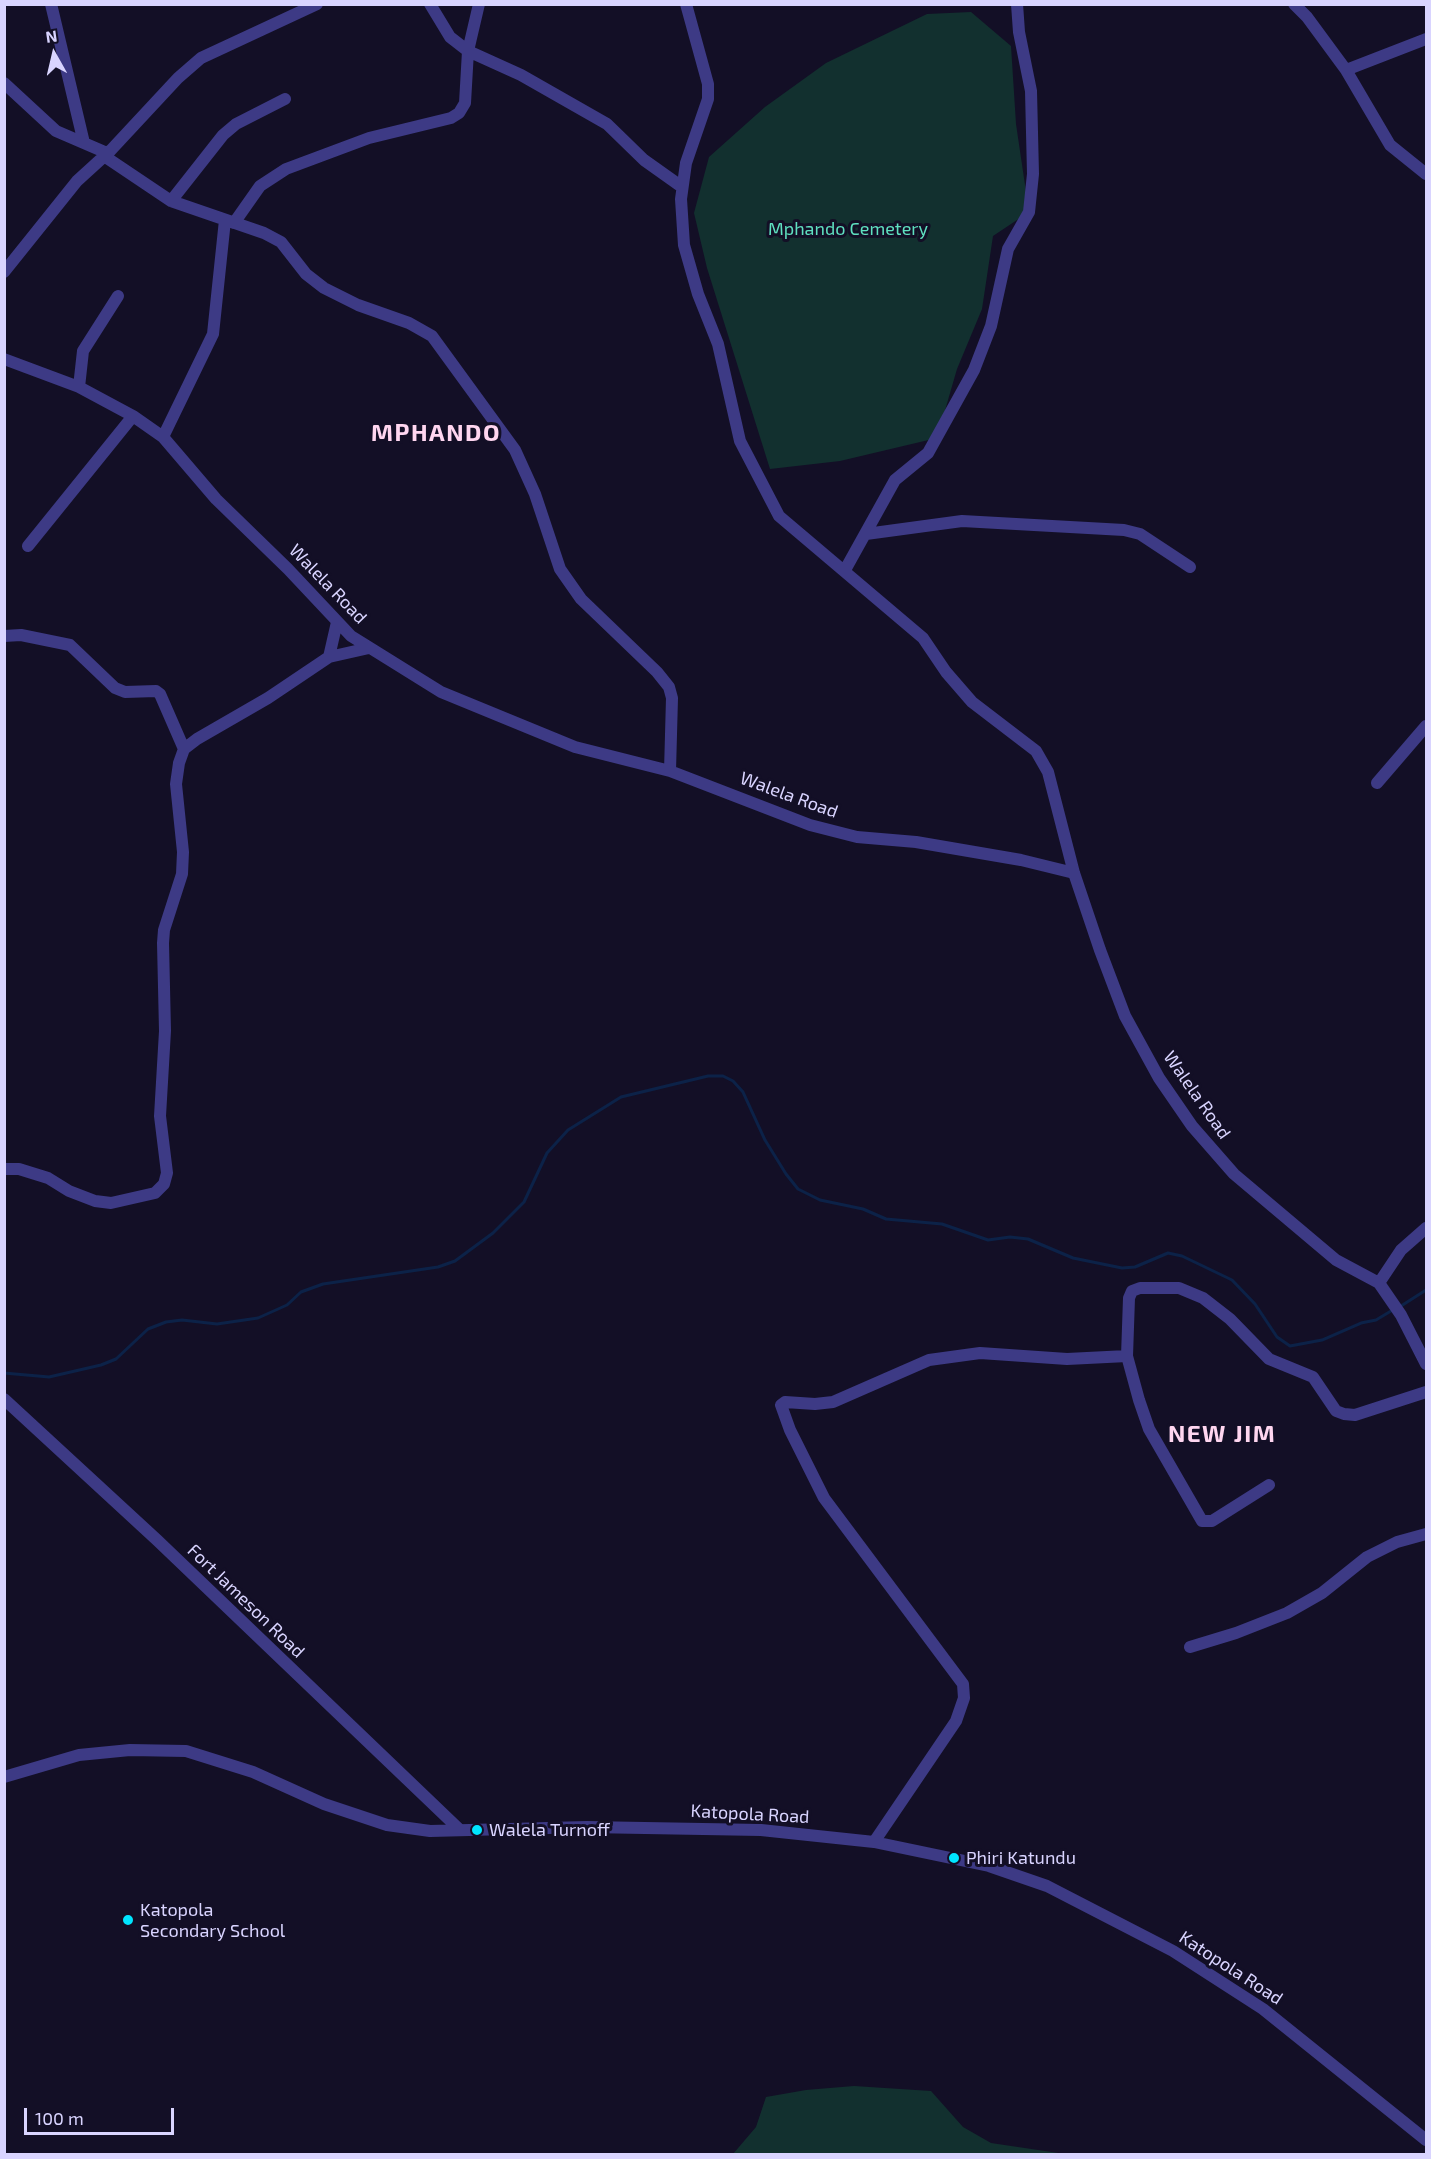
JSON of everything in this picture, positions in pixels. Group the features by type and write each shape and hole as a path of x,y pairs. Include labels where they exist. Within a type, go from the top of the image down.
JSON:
{"street":[{"path":"51,4 84,143"},
{"path":"430,4 450,38 468,51 521,75 607,124 644,160 682,188"},
{"path":"163,437 213,334 230,222 260,186 286,169 369,138 451,118 459,113 465,103 468,51 479,4"},
{"path":"686,4 708,84 708,99 686,163 682,188 684,245 688,264 718,344 740,441 779,516 923,638 946,672 972,702 1036,751 1048,772 1074,873"},
{"path":"845,570 895,480 928,453 974,370 991,326 1008,249 1029,212 1033,174 1031,92 1019,32 1017,4"},
{"path":"1294,4 1307,17 1346,70 1390,145 1426,174"},
{"path":"4,272 76,181 105,155 178,78 201,58 312,5"},
{"path":"1346,70 1426,39"},
{"path":"4,83 56,131 105,155 171,201 264,233 281,242 306,274 324,288 358,305 408,323 432,336 446,352 515,450 535,494 560,569 581,599 657,672 669,687 672,698 670,771"},
{"path":"171,201 223,135 236,124 285,99"},
{"path":"79,387 83,351 118,296"},
{"name":"Walela Road","path":"4,359 79,387 133,416 163,437 209,491 288,569 337,622 369,648 441,692 575,747 670,771 810,825 857,837 916,842 1022,860 1074,873 1125,1016 1159,1078 1192,1126 1234,1174 1270,1206 1336,1260 1379,1283 1401,1315 1426,1364"},
{"path":"28,546 133,416"},
{"path":"866,534 962,521 1124,531 1140,534 1190,567"},
{"path":"329,657 337,622"},
{"path":"4,636 21,635 70,645 115,688 125,692 156,691 160,694 184,749"},
{"path":"4,1169 19,1169 48,1178 69,1191 95,1201 111,1203 155,1193 164,1184 167,1173 160,1116 165,1031 163,944 164,930 182,874 183,852 176,784 184,749 329,657 369,648"},
{"path":"1377,783 1426,726"},
{"path":"1379,1283 1401,1251 1426,1228"},
{"path":"1269,1485 1212,1521 1202,1521 1149,1429 1127,1356 1129,1298 1132,1291 1140,1288 1179,1288 1203,1298 1230,1319 1269,1359 1312,1377 1336,1411 1355,1415 1426,1392"},
{"path":"874,1842 956,1720 964,1698 963,1684 824,1498 790,1430 781,1404 785,1402 815,1404 833,1402 929,1360 980,1353 1067,1359 1127,1356"},
{"name":"Fort Jameson Road","path":"4,1399 157,1540 460,1830"},
{"path":"1190,1647 1236,1633 1287,1612 1322,1593 1367,1557 1397,1542 1426,1534"},
{"name":"Katopola Road","path":"4,1777 79,1755 130,1750 186,1751 253,1772 324,1804 387,1825 430,1831 587,1827 761,1830 874,1842 989,1866 1030,1880 1135,1930 1173,1951 1263,2009 1426,2140"}],"green space":[{"name":"Mphando Cemetery","path":"971,12 1011,46 1016,124 1029,212 993,236 982,309 957,369 937,438 840,461 770,469 707,268 694,213 709,157 765,107 826,63 927,14"},
{"path":"854,2086 931,2091 963,2127 991,2143 1065,2154 733,2154 756,2127 766,2097 806,2090"}],"waterway":[{"path":"4,1373 49,1377 101,1365 116,1359 148,1329 166,1322 182,1320 217,1324 258,1318 287,1305 301,1292 323,1284 438,1267 455,1261 493,1233 524,1202 547,1153 568,1130 621,1097 708,1076 723,1076 733,1081 743,1092 765,1140 786,1174 798,1189 820,1200 863,1209 886,1219 942,1224 988,1240 1010,1237 1028,1239 1073,1258 1122,1268 1135,1267 1168,1253 1182,1256 1232,1280 1255,1304 1277,1337 1290,1346 1322,1340 1361,1323 1376,1320 1391,1311"},
{"path":"1401,1306 1426,1290"}],"place":[{"name":"Walela Turnoff","path":"477,1830"},
{"name":"Phiri Katundu","path":"954,1858"},
{"name":"Katopola Secondary School","path":"128,1920"}],"district":[{"name":"MPHANDO","path":"436,433"},
{"name":"NEW JIM","path":"1222,1434"}]}
